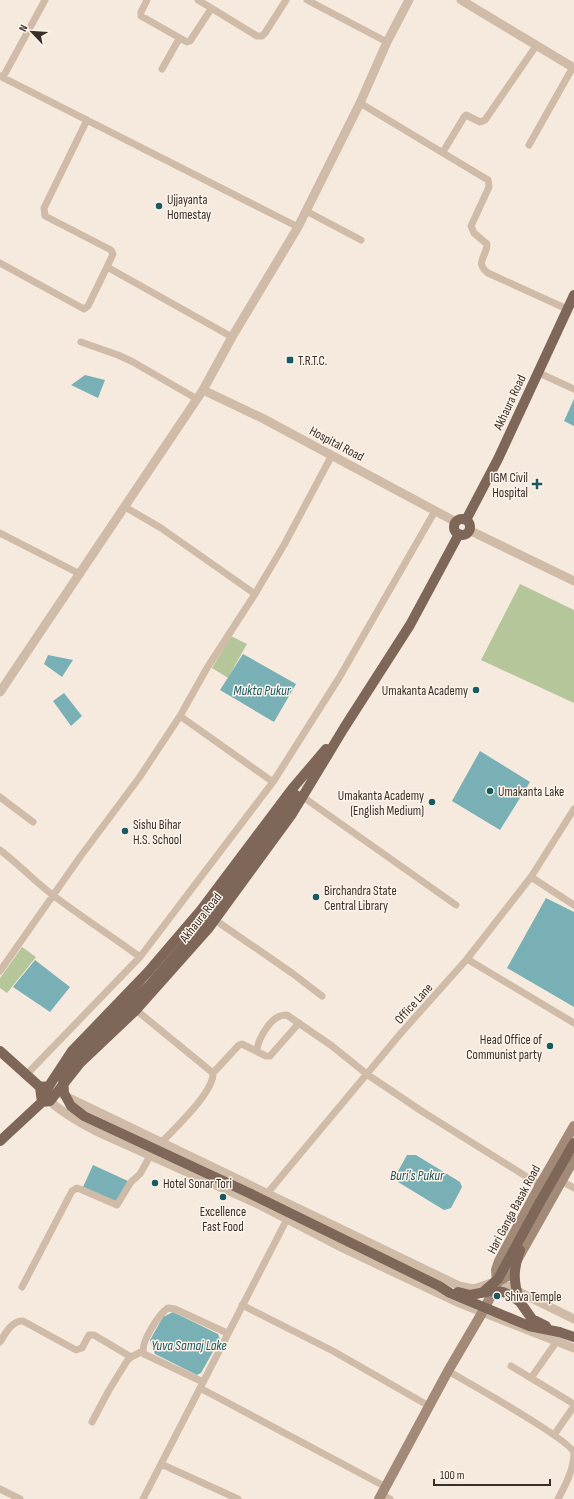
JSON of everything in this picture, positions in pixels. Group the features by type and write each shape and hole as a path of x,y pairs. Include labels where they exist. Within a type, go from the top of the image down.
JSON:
{"main road":[{"name":"Akhaura Road","path":"468,525 537,372 574,295"},
{"path":"461,519 468,525 466,533 459,534 454,528 456,522 461,519"},
{"name":"Akhaura Road","path":"0,1141 47,1094 136,1010 184,958 211,919 303,797 344,728 410,625 459,534"},
{"name":"Akhaura Road","path":"47,1094 72,1051 148,972 201,910 292,789 344,728"},
{"path":"344,728 211,919 150,985 84,1046 70,1062 63,1079 64,1093 71,1106 84,1116 249,1193 439,1286 450,1293 558,1337 574,1337"},
{"path":"0,1051 27,1074 47,1094"},
{"name":"Hari Ganga Basak Road","path":"498,1282 496,1270 499,1261 574,1126"},
{"path":"482,1293 498,1279 574,1143"},
{"path":"384,1495 429,1406 498,1282 508,1276 574,1159"},
{"path":"540,1202 519,1252 514,1272 515,1288 520,1302 532,1319 558,1337"},
{"path":"439,1286 470,1295 490,1291 503,1292 520,1302"}],"street":[{"path":"45,0 1,76 298,227"},
{"path":"147,0 141,12 141,16 179,39 187,42 190,41 211,9"},
{"path":"198,0 254,35 260,36 265,33 286,0"},
{"path":"307,0 387,42"},
{"path":"0,692 203,390 232,337 298,227 360,103 387,42 409,0"},
{"path":"461,0 573,68 529,145"},
{"path":"162,69 179,39"},
{"path":"443,152 464,116 469,116 480,122 485,120 536,46"},
{"path":"360,103 486,178 489,183 471,226 474,233 487,244 481,265 488,273 567,309"},
{"path":"0,263 84,309 88,306 113,254 111,250 48,218 44,212 87,120"},
{"path":"306,211 361,240"},
{"path":"107,268 232,337"},
{"path":"81,342 133,362 197,399"},
{"path":"537,372 574,389"},
{"name":"Hospital Road","path":"203,390 262,418 456,522"},
{"path":"0,971 80,857 139,778 180,716 207,668 284,545 332,455"},
{"path":"125,507 161,528 254,594"},
{"path":"27,1074 140,956 273,782 339,678 435,511"},
{"path":"468,525 574,581"},
{"path":"0,532 80,574"},
{"path":"180,716 273,782"},
{"path":"0,797 34,822"},
{"path":"303,797 456,905"},
{"name":"Office Lane","path":"258,1204 402,1033 467,959 530,877 574,809"},
{"path":"0,850 16,862 29,876 54,896 140,956"},
{"path":"530,877 574,905"},
{"path":"211,919 292,973 322,996"},
{"path":"467,959 574,1023"},
{"path":"136,1010 213,1074"},
{"path":"257,1051 257,1044 262,1034 277,1017 287,1014 368,1075 435,1120 540,1185"},
{"path":"162,1142 207,1092 213,1079 213,1074 238,1045 242,1044 266,1056 272,1056 299,1023"},
{"path":"47,1094 82,1103 459,1286 474,1289 497,1281 574,1319"},
{"path":"47,1094 80,1122 150,1156 258,1204 414,1282 482,1313 558,1337 574,1348"},
{"path":"22,1287 72,1191 77,1188 117,1205 131,1182 140,1174 150,1156"},
{"path":"561,1181 574,1188"},
{"path":"144,1499 286,1219"},
{"path":"242,1305 333,1351 429,1406"},
{"path":"227,1333 175,1309 168,1308 161,1314 143,1344 143,1351 144,1354 202,1385 384,1495"},
{"path":"0,1342 14,1323 19,1321 76,1350 82,1348 89,1335 94,1335 131,1357"},
{"path":"531,1378 558,1337"},
{"path":"92,1422 127,1361 131,1357 143,1351"},
{"path":"511,1366 574,1405 554,1435"},
{"path":"448,1371 554,1435 572,1449 574,1455 572,1470 558,1499"},
{"path":"161,1464 238,1499"},
{"path":"0,1489 20,1499"}],"green space":[{"path":"520,584 574,610 574,703 481,660"},
{"path":"231,636 247,644 228,678 212,668"},
{"path":"22,947 36,957 7,993 0,988 0,978"}],"water":[{"path":"85,375 105,380 98,398 71,385"},
{"path":"574,399 574,426 564,421"},
{"name":"Mukta Pukur","path":"243,654 296,684 274,722 220,690"},
{"path":"48,655 73,660 62,677 44,664"},
{"path":"64,693 82,716 71,726 53,701"},
{"name":"Umakanta Lake","path":"480,751 530,782 500,830 452,801"},
{"path":"546,898 574,912 574,1007 507,968"},
{"path":"35,960 70,987 50,1012 13,987"},
{"name":"Buri's Pukur","path":"407,1155 416,1155 460,1182 462,1187 451,1208 444,1210 398,1182 396,1175"},
{"path":"93,1165 128,1181 116,1204 83,1187"},
{"name":"Yuva Samaj Lake","path":"173,1312 218,1334 220,1339 201,1373 197,1375 155,1354 150,1340 163,1317"}],"place":[{"name":"Ujjayanta Homestay","path":"159,206"},
{"name":"T.R.T.C.","path":"290,360"},
{"name":"IGM Civil Hospital","path":"537,484"},
{"name":"Umakanta Academy","path":"476,690"},
{"name":"Umakanta Lake","path":"490,791"},
{"name":"Umakanta Academy (English Medium)","path":"432,802"},
{"name":"Sishu Bihar H.S. School","path":"125,831"},
{"name":"Birchandra State Central Library","path":"316,897"},
{"name":"Head Office of Communist party","path":"550,1046"},
{"name":"Hotel Sonar Tori","path":"155,1183"},
{"name":"Excellence Fast Food","path":"223,1197"},
{"name":"Shiva Temple","path":"497,1296"}]}
